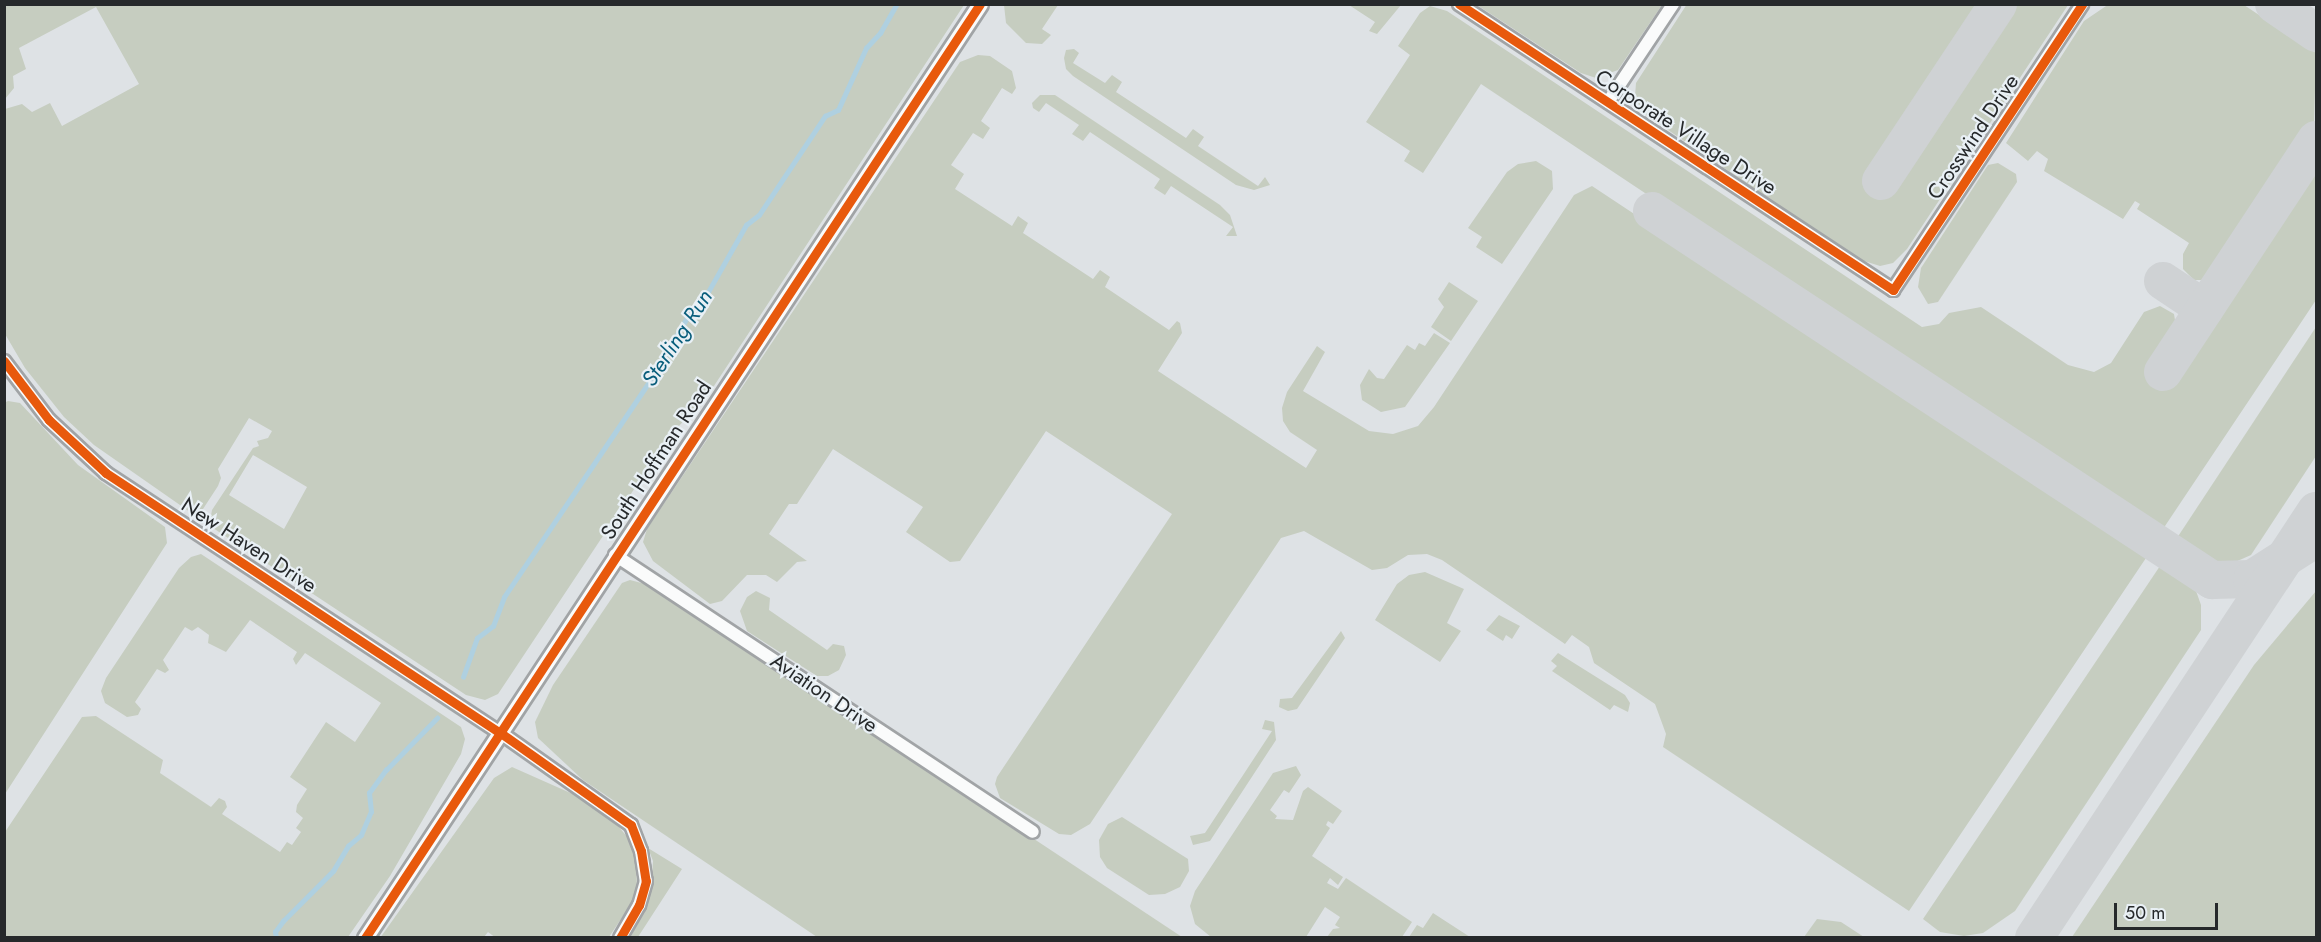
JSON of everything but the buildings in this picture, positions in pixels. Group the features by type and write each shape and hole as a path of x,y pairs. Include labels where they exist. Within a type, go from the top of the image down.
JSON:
{"street":[{"name":"South Hoffman Road","path":"365,938 498,731 980,4"},
{"name":"Corporate Village Drive","path":"1459,4 1893,290"},
{"path":"1608,102 1672,4"},
{"name":"Crosswind Drive","path":"1893,290 2082,4"},
{"name":"New Haven Drive","path":"4,361 49,420 106,472 498,731 631,825 641,851 646,881 639,905 620,938"},
{"name":"Aviation Drive","path":"615,555 1033,832"}],"shaded area":[{"path":"5,4 964,4 710,392 668,438 498,694 485,700 466,695 213,528 210,521 212,510 253,448 259,446 257,441 268,438 272,431 249,418 218,469 221,478 218,486 203,509 190,512 94,445 64,417 25,368 5,334 5,109 22,104 32,112 50,103 62,126 139,84 96,7 19,48 26,69 13,76 14,88 5,99","holes":["253,455 307,487 284,529 229,495"]},
{"path":"1687,4 1986,5 1868,183 1886,195 2013,5 2068,5 1907,249 1893,263 1880,266 1858,259 1643,113 1635,96 1636,83"},
{"path":"2109,4 2244,5 2316,53 2314,127 2216,273 2206,280 2194,280 2183,269 2183,254 2189,243 2137,209 2140,204 2135,201 2123,219 2044,171 2048,159 2037,151 2028,161 2006,143 2084,21"},
{"path":"1004,5 1058,5 1042,29 1051,35 1042,44 1026,43 1006,23"},
{"path":"1349,5 1401,5 1377,34 1369,31 1375,22"},
{"path":"1477,5 1662,5 1618,70 1596,78 1581,73"},
{"path":"1430,6 1447,11 1922,327 1939,324 1949,313 1981,307 2068,365 2094,372 2111,363 2144,312 2160,306 2174,314 2177,333 2152,371 2170,383 2316,163 2316,300 2159,535 1481,84 1423,173 1404,161 1410,151 1366,122 1410,55 1398,46 1420,13"},
{"path":"1074,49 1079,53 1073,63 1105,83 1112,75 1122,82 1116,92 1186,138 1193,129 1204,137 1198,146 1258,186 1265,177 1270,185 1254,190 1236,185 1073,76 1066,69 1064,58 1066,50"},
{"path":"978,55 990,56 1012,71 1016,88 1012,94 1002,88 981,121 990,128 983,139 973,133 951,165 964,174 955,189 1012,226 1018,216 1028,223 1023,233 1093,279 1100,270 1110,277 1105,287 1169,330 1177,321 1180,323 1182,333 1158,371 1306,468 1317,450 1290,432 1283,421 1282,408 1287,392 1317,346 1325,352 1303,391 1369,431 1393,434 1418,426 1434,407 1574,195 1592,186 2146,553 2146,558 1909,911 1663,747 1666,734 1655,704 1594,663 1589,647 1572,635 1565,644 1442,560 1427,554 1408,555 1387,568 1372,570 1304,531 1281,538 1090,824 1071,835 1059,834 1000,798 995,784 997,777 1172,514 1046,431 960,561 950,562 906,532 923,507 833,449 797,504 789,504 769,534 807,561 797,562 777,582 766,575 747,575 722,601 710,604 653,561 643,542 647,529 960,62"},
{"path":"1040,95 1055,95 1220,205 1230,215 1237,236 1226,236 1233,227 1171,186 1165,195 1154,188 1160,179 1090,132 1083,141 1072,134 1079,125 1046,103 1039,112 1033,108 1032,103"},
{"path":"1536,161 1552,171 1553,189 1502,264 1476,247 1482,237 1468,228 1507,172 1518,164"},
{"path":"1998,163 2016,174 2017,182 1938,302 1928,304 1918,287 1921,268 1988,165"},
{"path":"1449,282 1478,301 1451,341 1431,327 1444,307 1438,299"},
{"path":"2316,327 2316,456 2251,555 2226,566 2205,564 2174,545 2175,541"},
{"path":"1434,333 1450,343 1405,407 1381,412 1362,400 1360,385 1369,369 1377,378 1384,379 1407,345 1415,350 1419,343 1425,346"},
{"path":"8,401 20,403 78,465 165,527 167,543 5,794 4,403"},
{"path":"201,554 461,727 465,739 461,754 390,876 348,937 5,937 5,832 82,717 96,716 163,760 160,773 211,807 219,798 225,801 227,807 222,814 280,852 287,842 292,845 301,832 296,828 303,818 296,812 297,805 307,789 290,777 326,722 355,742 381,703 305,653 296,665 293,659 297,652 250,620 226,652 208,643 209,635 198,627 192,631 185,627 163,660 169,670 165,673 157,669 135,702 141,709 138,715 127,717 105,703 101,691 106,678 179,568 191,557"},
{"path":"2162,563 2196,591 2201,605 2201,630 2015,911 1983,933 1964,936 1940,932 1923,919"},
{"path":"1425,572 1464,589 1447,623 1461,631 1440,662 1375,620 1397,584 1409,575"},
{"path":"630,580 649,585 669,597 1182,937 817,937 583,780 538,738 535,722 553,685 622,583"},
{"path":"756,591 770,598 769,610 827,650 833,644 844,646 846,655 839,670 828,676 817,676 747,631 740,611 747,597"},
{"path":"2316,591 2316,937 2072,937 2254,665"},
{"path":"1499,615 1520,626 1512,639 1506,635 1503,641 1486,630"},
{"path":"1341,631 1345,638 1297,709 1288,711 1279,707 1280,699 1292,698"},
{"path":"1558,653 1625,695 1630,703 1628,712 1614,705 1610,710 1552,671 1557,666 1551,661"},
{"path":"1265,720 1274,722 1276,740 1210,841 1193,845 1190,836 1205,833 1272,731 1262,729"},
{"path":"1296,766 1301,775 1289,793 1284,790 1270,810 1277,816 1275,819 1293,820 1303,791 1308,787 1342,811 1333,824 1328,821 1326,825 1330,828 1312,856 1343,877 1338,885 1330,878 1327,883 1338,889 1346,878 1412,922 1402,937 1327,937 1333,929 1340,928 1335,925 1340,917 1325,907 1306,937 1211,937 1195,924 1190,906 1195,891 1273,773"},
{"path":"512,767 575,795 613,820 629,839 636,854 637,886 631,904 609,937 496,938 488,932 484,937 380,938 494,778"},
{"path":"1122,817 1188,859 1189,871 1180,887 1165,894 1149,895 1107,868 1100,857 1099,840 1108,824"},
{"path":"648,848 682,869 638,937 631,937 651,891 653,861"},
{"path":"1433,913 1470,937 1409,937 1417,925 1423,928"},
{"path":"1817,919 1841,922 1864,937 1804,937"}],"waterway":[{"name":"Sterling Run","path":"463,677 477,638 493,626 504,597 649,382 691,311 704,299 746,225 759,215 825,116 838,110 866,48 880,33 897,4"},
{"name":"Sterling Run","path":"276,938 275,932 283,921 333,871 348,846 361,835 371,812 369,793 386,770 437,718"}],"taxiway":[{"path":"1881,181 1998,4"},
{"path":"2274,4 2316,33"},
{"path":"2163,372 2316,140"},
{"path":"1652,211 2212,580 2252,579 2316,538"},
{"path":"2163,281 2205,309"},
{"path":"2034,938 2316,511"}],"cycle path":[{"path":"365,938 980,4"},
{"path":"1459,4 1893,290 2082,4"},
{"path":"4,361 49,420 106,473 498,731 631,825 641,851 646,881 639,905 620,938"}]}
